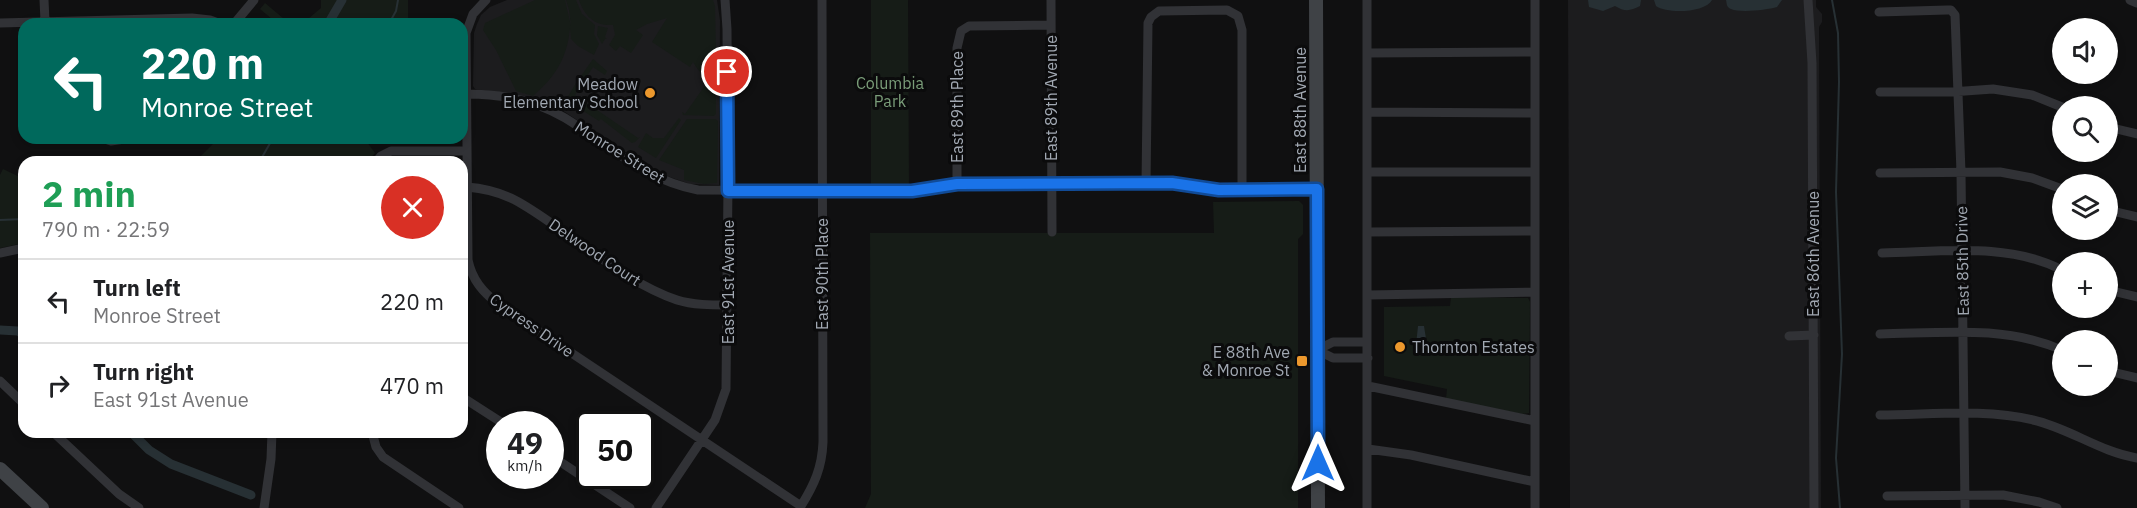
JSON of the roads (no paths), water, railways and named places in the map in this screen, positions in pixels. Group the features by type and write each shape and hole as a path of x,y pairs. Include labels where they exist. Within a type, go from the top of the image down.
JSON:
{"main road":[{"name":"East 88th Avenue","path":"1316,0 1318,508"},
{"path":"0,469 42,508"}],"street":[{"path":"44,0 45,18"},
{"path":"239,18 254,0"},
{"name":"Cypress Drive","path":"468,28 473,14 486,0"},
{"name":"East 91st Avenue","path":"656,508 702,440 720,409 726,389 728,191 725,0"},
{"name":"East 90th Place","path":"801,506 815,484 822,459 822,0"},
{"name":"East 89th Avenue","path":"1051,0 1052,232"},
{"path":"1367,0 1367,508"},
{"path":"1535,0 1535,508"},
{"name":"East 86th Avenue","path":"1808,0 1812,63 1814,508"},
{"path":"2130,0 2137,3"},
{"path":"1146,184 1146,32 1148,23 1159,11 1227,10 1239,17 1242,30 1242,190"},
{"name":"East 85th Drive","path":"1879,12 1951,10 1955,15 1961,172 1965,508"},
{"path":"0,23 18,22"},
{"name":"East 89th Place","path":"957,184 957,48 961,31 969,26 1051,25"},
{"path":"1366,53 1535,52"},
{"path":"1880,92 2005,90 2052,103"},
{"name":"Monroe Street","path":"468,94 498,95 535,104 564,117 628,161 660,179 687,188 822,192 912,191 957,184 1172,183 1219,190 1317,189"},
{"path":"1367,112 1534,113"},
{"path":"2118,129 2137,134"},
{"name":"Cypress Drive","path":"467,144 467,156"},
{"path":"381,156 391,151 467,151"},
{"path":"1367,172 1534,172"},
{"path":"1880,173 2012,173 2052,186"},
{"name":"Delwood Court","path":"468,187 483,188 511,197 638,282 663,294 695,304 728,305"},
{"path":"2118,212 2137,217"},
{"path":"1368,232 1534,231"},
{"path":"0,253 18,249"},
{"path":"1882,253 2013,254 2052,266"},
{"name":"Cypress Drive","path":"468,260 474,278 483,291 498,304 801,506"},
{"path":"1368,295 1534,292"},
{"path":"2118,292 2137,297"},
{"path":"1880,334 1990,333 2016,336 2052,346"},
{"path":"1789,336 1814,335"},
{"path":"1317,350 1333,342 1367,342"},
{"path":"1317,350 1333,358 1368,358"},
{"path":"2118,373 2137,378"},
{"path":"0,381 18,398"},
{"path":"1368,386 1535,421"},
{"path":"468,401 486,412"},
{"path":"1880,415 2007,415 2033,420 2071,433 2105,450 2137,458"},
{"path":"59,438 118,494 139,508"},
{"path":"264,508 272,438"},
{"path":"374,438 376,447 383,457 459,508"},
{"path":"1368,449 1411,455 1535,482"},
{"path":"564,464 630,508"},
{"path":"1887,496 2003,495 2057,508"}],"waterway":[{"path":"332,18 342,0"},
{"path":"392,18 398,0"},
{"path":"1832,0 1838,33 1839,82 1836,192 1842,354 1836,458 1840,508"},
{"path":"263,156 270,144"},
{"path":"0,220 18,219"},
{"path":"0,330 18,331"},
{"path":"137,438 149,450 171,464 251,495"}],"place":[{"name":"Meadow Elementary School","path":"650,93"},
{"name":"Thornton Estates","path":"1400,347"},
{"name":"E 88th Ave & Monroe St","path":"1302,361"}],"park label":[{"name":"Columbia Park","path":"890,92"}]}
